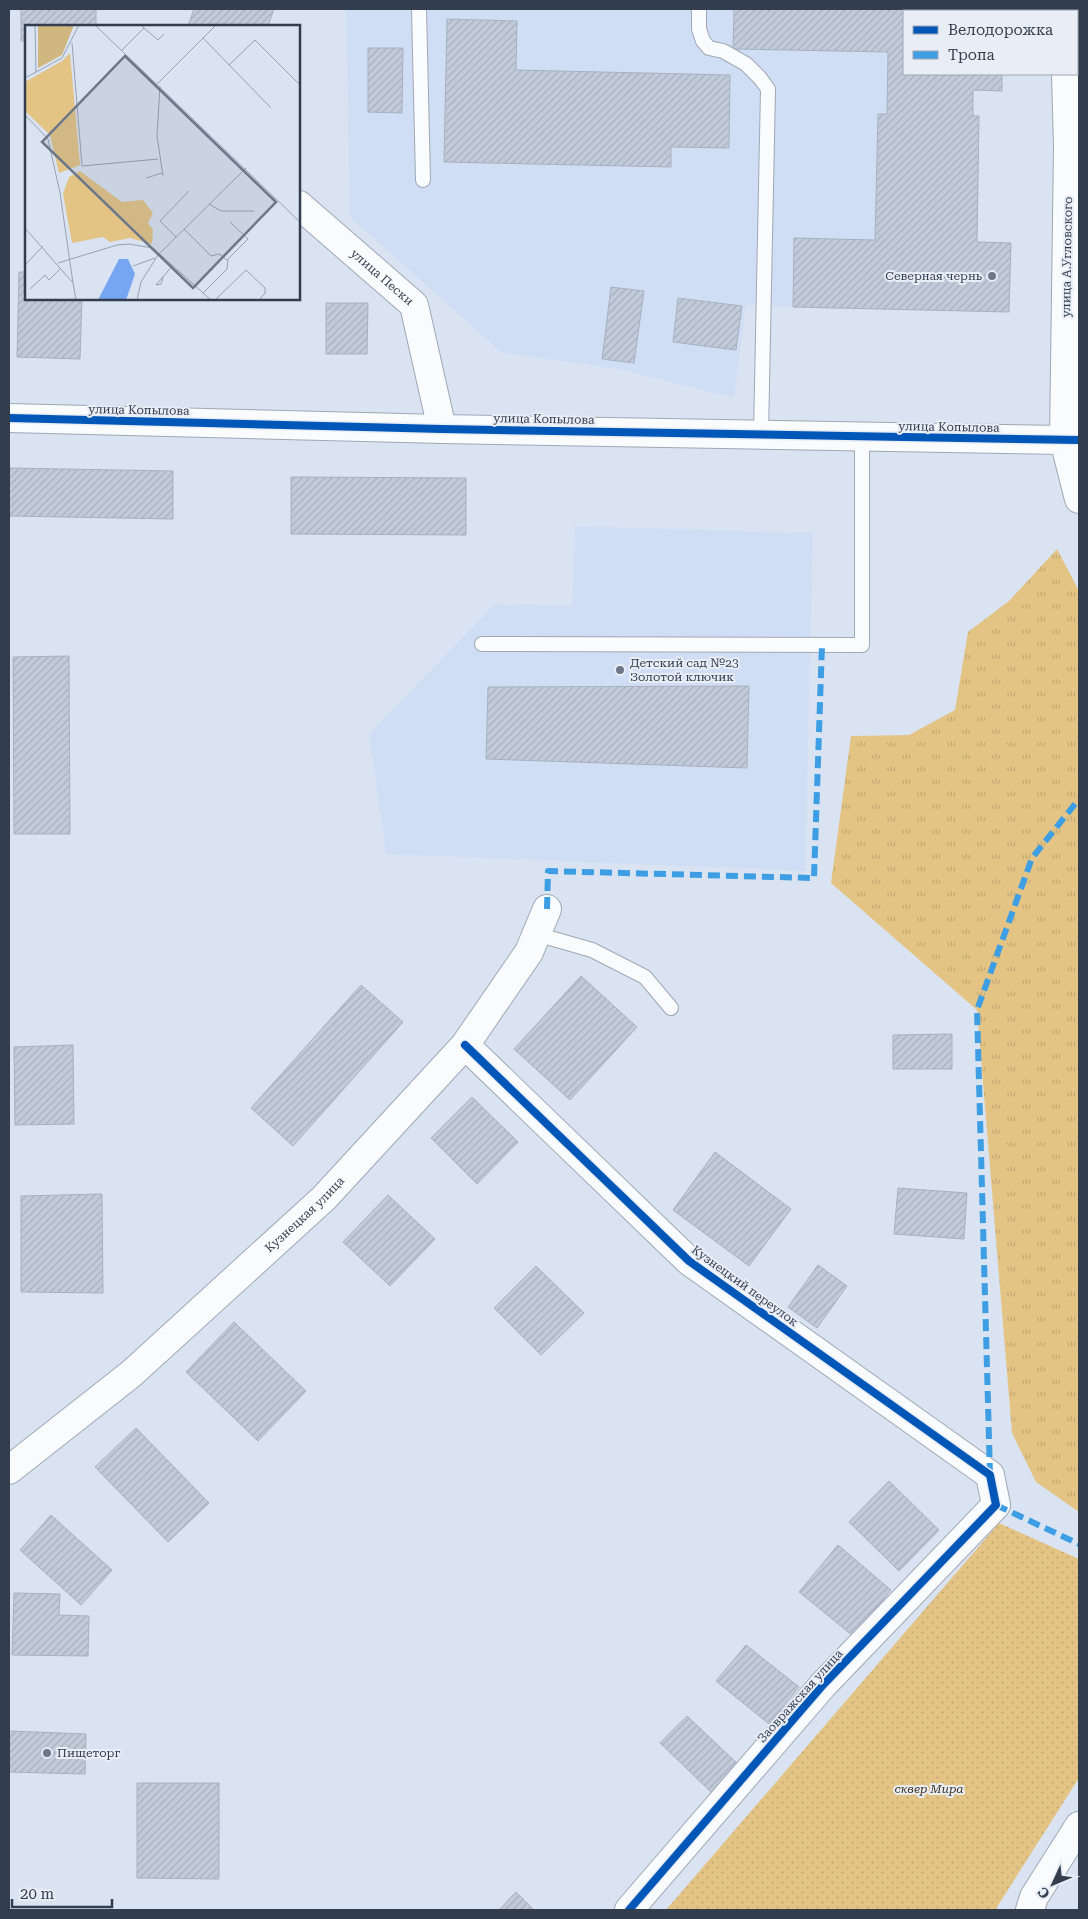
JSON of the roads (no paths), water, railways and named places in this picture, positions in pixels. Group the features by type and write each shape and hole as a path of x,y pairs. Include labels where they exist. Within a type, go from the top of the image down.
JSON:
{"street":[{"name":"улица А.Угловского","path":"1066,75 1073,279 1071,440 1079,499"},
{"name":"улица Пески","path":"300,206 414,305 442,429"},
{"name":"улица Копылова","path":"9,418 442,429 1071,440"},
{"name":"Кузнецкая улица","path":"9,1470 132,1374 324,1198 465,1045 528,952 547,909"},
{"name":"Кузнецкий переулок","path":"465,1045 689,1261 990,1475 996,1505"},
{"name":"Заовражская улица","path":"629,1910 823,1685 996,1505"},
{"path":"1030,1910 1034,1897 1079,1826"}],"lane":[{"path":"419,9 423,180"},
{"path":"699,9 699,30 703,41 709,48 723,51 746,64 768,89 760,434"},
{"path":"482,644 862,645 862,436"},
{"path":"536,934 592,950 644,977 671,1008"}],"place":[{"name":"Северная чернь","path":"992,276"},
{"name":"Детский сад №23 Золотой ключик","path":"620,670"},
{"name":"Пищеторг","path":"47,1753"}],"park label":[{"name":"сквер Мира","path":"929,1789"}]}
